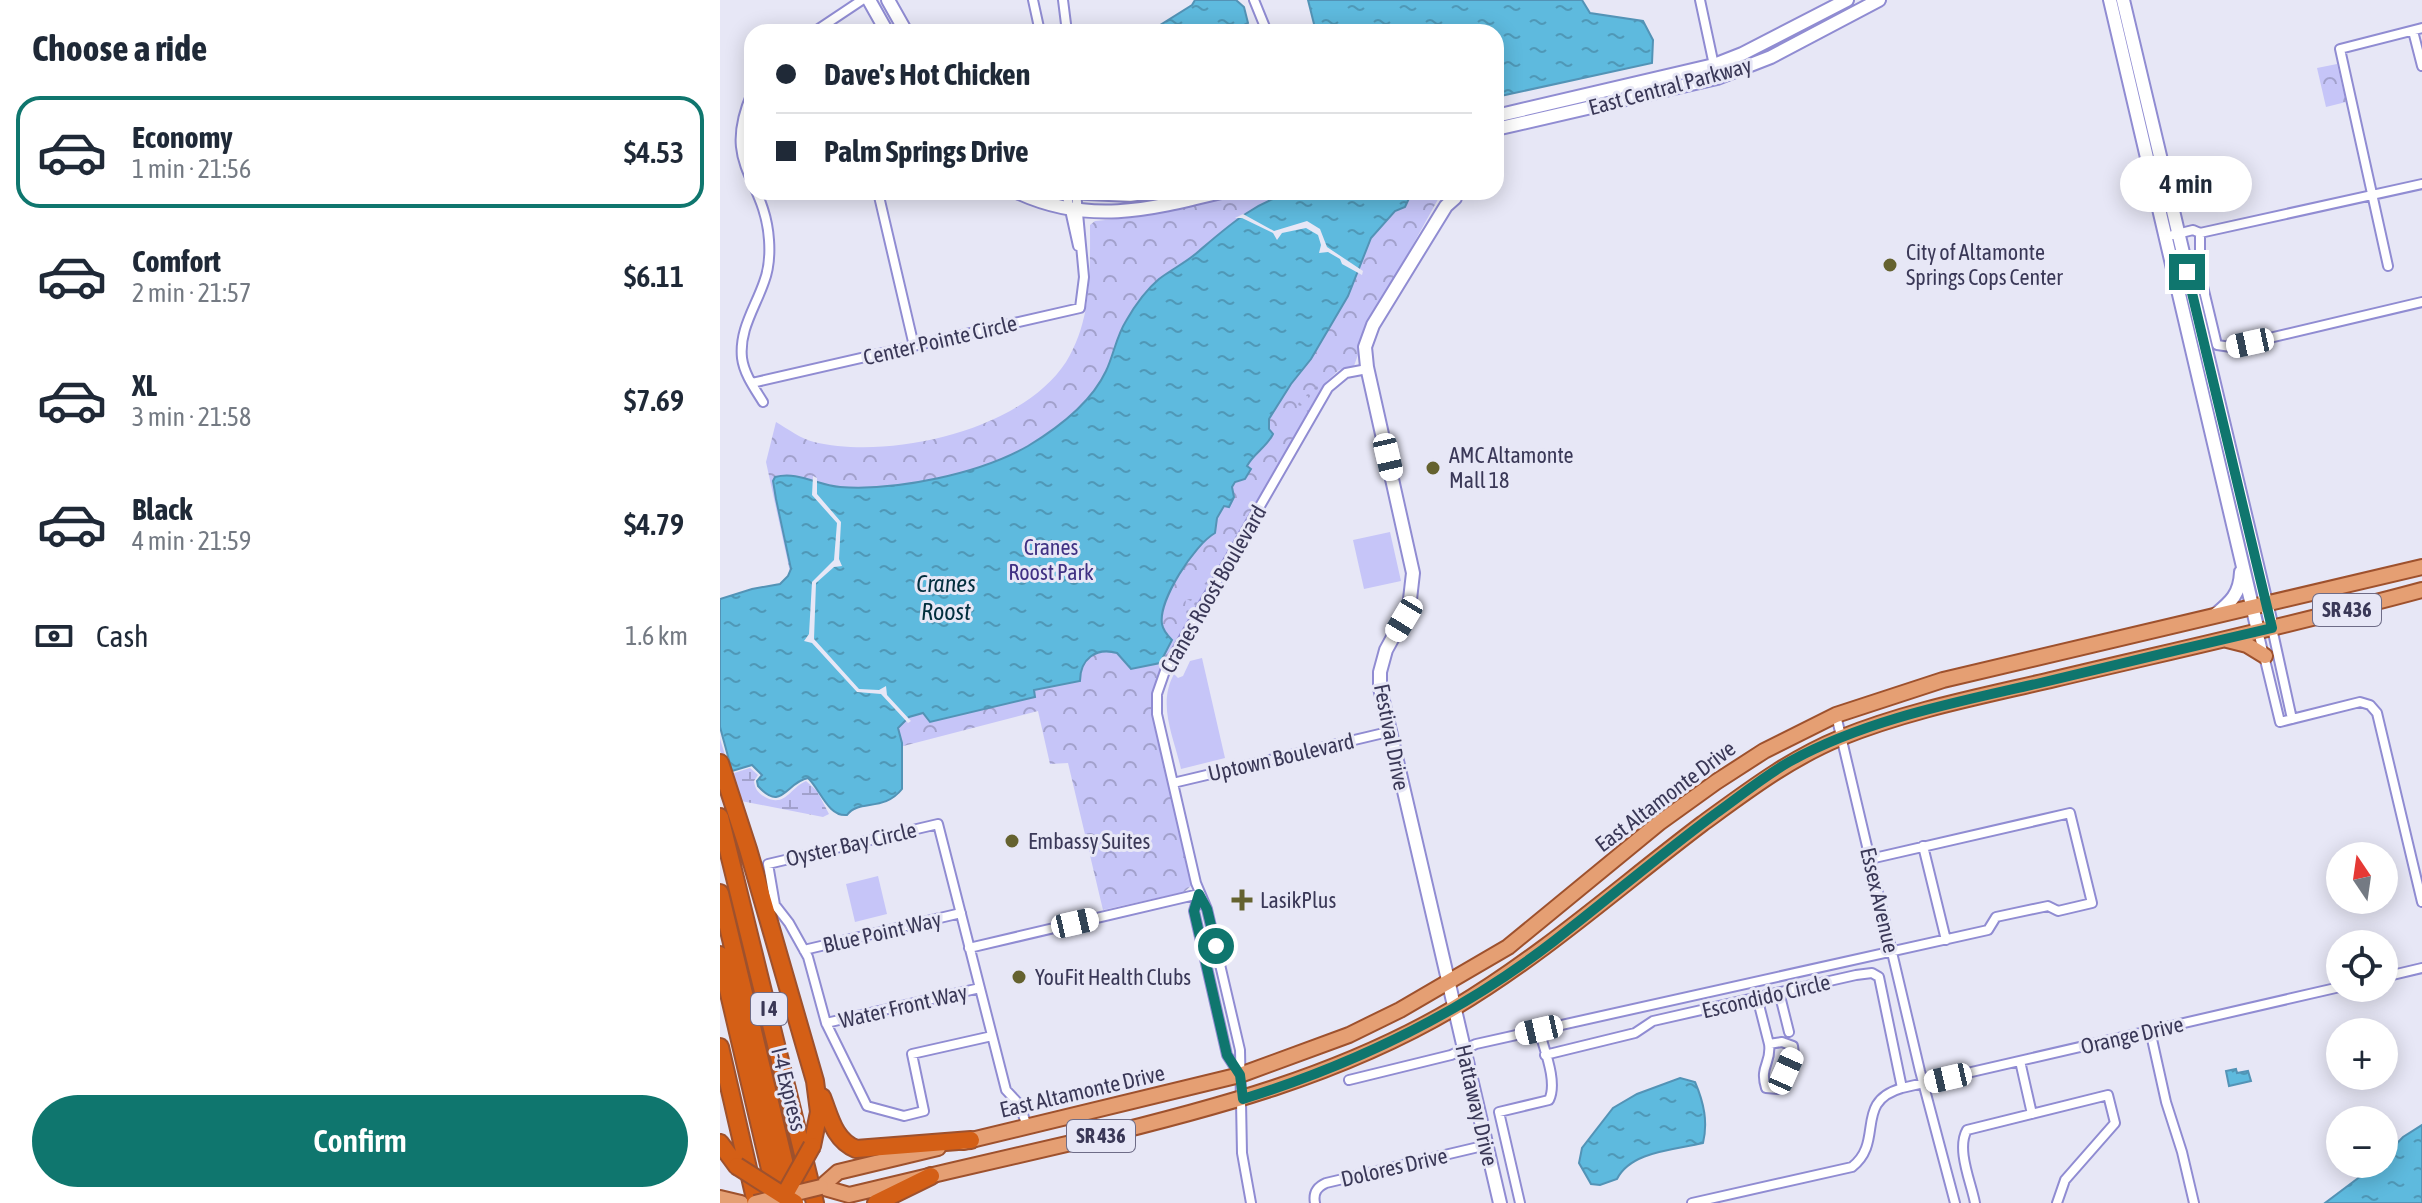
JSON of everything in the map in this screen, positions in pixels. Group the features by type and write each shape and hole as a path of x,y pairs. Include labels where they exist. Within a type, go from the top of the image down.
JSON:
{"highway":[{"path":"720,763 815,1081 839,1136 851,1147 870,1150 971,1140"},
{"name":"I 4","path":"720,817 818,1195"},
{"name":"I-4 Express","path":"720,893 786,1202"},
{"name":"I-4 Express","path":"720,955 786,1202"},
{"path":"720,1047 756,1203"},
{"path":"720,1143 737,1166 786,1202 812,1146 819,1112 815,1081"},
{"path":"876,1203 931,1176"}],"main road":[{"path":"869,0 882,24"},
{"path":"888,0 902,24"},
{"name":"East Central Parkway","path":"1504,114 1716,72 1742,54 1847,0"},
{"name":"East Central Parkway","path":"1504,127 1771,57 1879,0"},
{"path":"2110,0 2172,241 2265,630"},
{"path":"2123,0 2242,561 2260,606"},
{"path":"1034,200 1074,210 1121,213 1189,200"},
{"name":"Festival Drive","path":"1446,200 1446,206"},
{"name":"Festival Drive","path":"1453,200 1446,206 1373,325 1365,347 1367,369 1413,573 1409,608 1386,650 1380,672 1382,703 1453,1008"},
{"path":"2212,618 2234,600 2241,583 2242,561"},
{"name":"East Altamonte Drive","path":"971,1140 1240,1075 1349,1035 1447,984 1508,947 1659,823 1716,782 1764,751 1836,715 1943,680 2422,567"},
{"name":"SR 436","path":"1840,738 1929,708 2422,590"},
{"path":"2223,639 2247,645 2265,656"},
{"path":"2048,655 2053,680"},
{"name":"East Altamonte Drive","path":"931,1176 1177,1118 1243,1099 1348,1062 1419,1028 1552,943 1634,875 1788,763 1840,738"},
{"name":"Hattaway Drive","path":"1453,1008 1500,1203"},
{"name":"SR 436","path":"818,1195 838,1172 971,1140"},
{"name":"SR 436","path":"756,1203 786,1202 818,1195 849,1195 931,1176"},
{"path":"720,1198 741,1203"}],"street":[{"path":"826,24 862,0"},
{"path":"1033,0 1038,24"},
{"path":"1063,0 1066,24"},
{"path":"1254,0 1264,24"},
{"path":"1700,0 1716,72"},
{"path":"2388,266 2340,49 2418,30 2422,66"},
{"path":"744,105 737,115 733,140 734,160 744,180"},
{"path":"2200,233 2422,184"},
{"path":"754,200 768,227 770,255 766,279 743,333 743,361 763,402"},
{"path":"880,200 914,346"},
{"name":"Center Pointe Circle","path":"752,383 1080,308 1084,277 1072,200"},
{"path":"2172,241 2197,239 2200,233"},
{"path":"2200,233 2200,274 2217,345 2231,347 2422,302"},
{"name":"Cranes Roost Boulevard","path":"1251,1203 1242,1153 1240,1050 1207,909 1199,894 1156,704 1165,671 1328,388 1339,377 1367,369"},
{"path":"2265,630 2265,656 2280,722 2360,702 2370,705 2377,713 2422,902"},
{"path":"2265,630 2292,719"},
{"name":"Essex Avenue","path":"1836,715 1875,858 1892,952 1955,1203"},
{"name":"Uptown Boulevard","path":"1173,783 1388,732"},
{"path":"1349,1080 1539,1030 1988,930 1996,917 2048,906 2058,911 2092,903 2070,813 1875,858"},
{"name":"Oyster Bay Circle","path":"992,1036 912,1054 924,1111 904,1116 867,1106 826,1023 804,950 775,905 768,864 938,824 1006,1090 1020,1105 1027,1127"},
{"path":"1923,846 1946,940"},
{"path":"969,948 1199,894"},
{"name":"Cranes Roost Boulevard","path":"1199,894 1194,911 1197,927 1227,1055 1240,1075"},
{"name":"Blue Point Way","path":"804,950 961,913"},
{"path":"2398,974 2422,968"},
{"name":"Escondido Circle","path":"1545,1055 1635,1033 1653,1021 1872,973 1879,977 1902,1088"},
{"name":"Water Front Way","path":"826,1023 980,988"},
{"name":"Orange Drive","path":"1924,1084 2326,990"},
{"path":"1779,992 1789,1032"},
{"path":"1757,997 1770,1053 1762,1074 1766,1088 1775,1090 1794,1054 1793,1046 1782,1042 1769,1044"},
{"path":"1520,1203 1499,1112 1549,1100 1552,1095 1539,1030"},
{"path":"2150,1030 2194,1203"},
{"path":"2020,1061 2032,1114"},
{"path":"1692,1203 1852,1167 1863,1158 1877,1100 1888,1092 1924,1084"},
{"path":"1975,1203 1963,1148 1962,1138 1967,1130 2108,1095 2115,1123 2065,1180 2057,1203"},
{"name":"Dolores Drive","path":"1315,1203 1315,1193 1319,1186 1326,1183 1487,1145"}],"green space":[{"path":"2337,64 2346,102 2326,107 2317,68"},
{"name":"Cranes Roost","path":"1212,200 1438,200 1368,326 1354,366 1339,370 1326,382 1156,682 1154,717 1192,885 1184,892 1103,910 1068,763 1050,764 1038,711 888,750 790,572 766,462 776,422 814,442 845,447 879,447 952,435 1018,406 1045,386 1066,362 1081,329 1088,295 1090,225 1095,221 1137,217"},
{"path":"1323,384 1308,412 1296,404 1308,404 1308,396 1300,397 1303,391"},
{"path":"1390,532 1401,581 1364,589 1353,540"},
{"path":"1195,578 1208,586 1183,628 1186,599 1191,601 1201,590"},
{"path":"1202,658 1225,758 1181,769 1168,721 1169,686 1174,674 1178,678 1183,676 1190,661"},
{"path":"720,739 731,774 750,768 758,775 754,781 757,790 772,800 783,799 806,781 817,791 829,814 823,817 736,800 720,750"},
{"path":"878,876 887,914 855,922 846,884"}],"water":[{"path":"1195,0 1236,0 1244,7 1248,23 1162,24"},
{"path":"1308,0 1582,0 1590,13 1643,21 1653,40 1652,63 1504,95 1504,24 1314,24"},
{"name":"Cranes Roost","path":"1408,200 1405,207 1395,211 1371,238 1348,296 1311,359 1269,419 1269,429 1273,434 1247,466 1251,469 1245,479 1235,482 1232,487 1234,497 1229,507 1224,506 1217,518 1215,533 1197,549 1171,588 1162,614 1162,624 1172,640 1160,663 1131,669 1117,653 1096,653 1083,666 1080,681 1034,690 1035,697 930,722 923,713 909,717 898,728 902,743 902,789 888,801 858,807 847,815 829,807 808,778 784,794 773,797 758,786 757,781 762,775 752,765 732,771 720,727 720,599 780,584 788,576 791,569 776,499 775,477 800,477 832,486 862,488 911,483 986,465 1028,446 1062,423 1092,394 1106,371 1126,321 1154,283 1244,215 1269,201"},
{"path":"2236,1069 2237,1073 2248,1071 2251,1081 2229,1086 2226,1071"},
{"path":"1680,1078 1695,1082 1698,1090 1705,1120 1703,1143 1643,1157 1632,1163 1617,1179 1600,1185 1591,1184 1579,1163 1582,1148 1613,1108 1637,1094"},
{"path":"2422,1125 2422,1203 2325,1203 2358,1178 2398,1178 2398,1142"}],"pier":[{"path":"1243,214 1274,231 1307,221 1320,229 1327,247 1363,271 1362,275 1328,252 1319,253 1321,245 1318,235 1306,228 1282,233 1277,240 1273,233 1242,218 1235,218"},
{"path":"813,476 817,478 817,494 841,522 839,559 842,566 834,567 816,583 814,639 859,689 879,690 886,686 887,695 911,721 908,723 881,694 857,692 812,643 804,641 809,634 812,582 834,560 837,523 812,495"}],"place":[{"name":"City of Altamonte Springs Cops Center","path":"1890,265"},
{"name":"AMC Altamonte Mall 18","path":"1433,468"},
{"name":"Embassy Suites","path":"1012,841"},
{"name":"LasikPlus","path":"1242,900"},
{"name":"YouFit Health Clubs","path":"1019,977"}],"route":[{"path":"1216,946 1207,909 1199,894 1194,911 1227,1055 1240,1075 1243,1099 1348,1062 1419,1028 1465,1001 1552,943 1634,875 1746,792 1788,763 1840,738 1929,708 2272,628 2187,272"}],"park label":[{"name":"Cranes Roost Park","path":"1051,560"}]}
